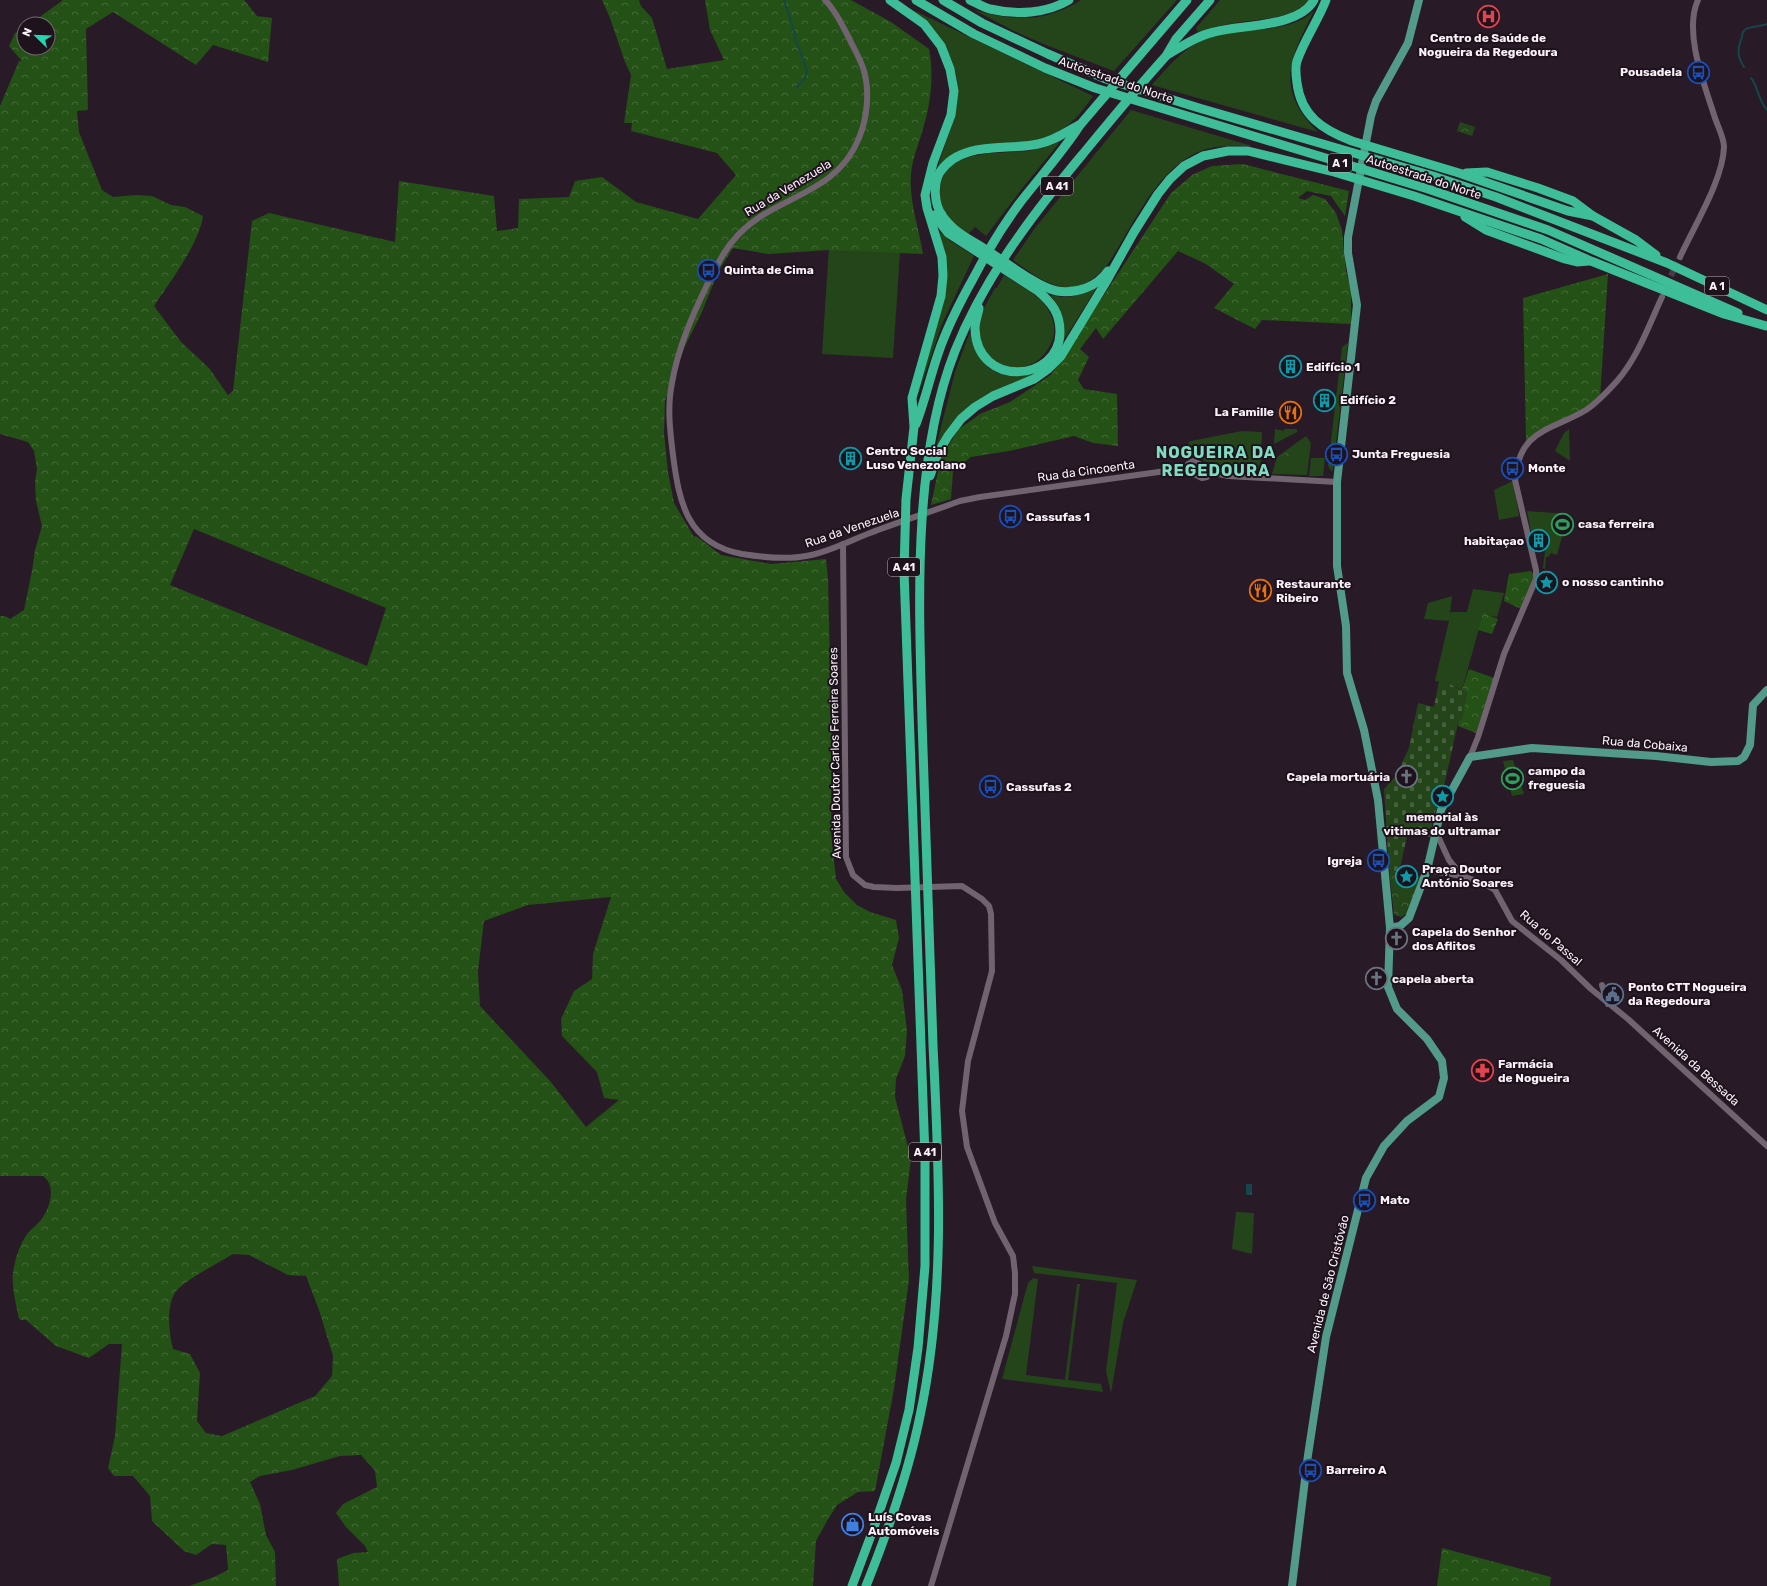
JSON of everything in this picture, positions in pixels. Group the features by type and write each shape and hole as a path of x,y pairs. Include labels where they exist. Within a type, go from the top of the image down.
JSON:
{"highway":[{"path":"890,0 924,24 941,46 950,68 954,91 951,115 925,195 927,208 942,257 943,276 941,296 912,398 914,427"},
{"name":"Autoestrada do Norte","path":"916,0 974,34 1045,68 1095,88 1428,189 1548,230 1767,326"},
{"name":"Autoestrada do Norte","path":"943,0 982,23 1106,79 1199,108 1440,178 1547,216 1667,263 1767,310"},
{"path":"970,0 989,9 1019,13 1045,10 1069,0"},
{"name":"A 41","path":"852,1586 874,1530 896,1463 909,1410 918,1348 926,1266 925,1157 904,571 906,498 914,427 924,403 946,333 974,276 997,238 1018,206 1071,139 1080,125 1187,0"},
{"name":"A 41","path":"866,1586 886,1536 904,1480 918,1428 931,1349 938,1267 938,1158 922,702 920,568 925,489 931,439 945,379 965,328 980,297 1010,248 1043,202 1166,56 1176,39 1210,0"},
{"path":"1166,56 1201,36 1215,31 1276,22 1293,17 1311,6 1314,0"},
{"path":"1326,0 1297,63 1299,94 1306,110 1317,124 1336,135 1360,144 1459,173 1568,212 1593,216 1636,240 1667,263"},
{"path":"1080,125 1052,141 962,153 949,162 940,173 935,188 936,204 941,214 952,228 1022,273 1056,291 1074,292 1087,288 1103,278 1158,194 1184,166 1203,156 1228,151 1248,151 1334,172 1541,239 1591,261 1724,314 1767,326"},
{"path":"928,183 930,206 935,218 948,233 1038,291 1049,300 1056,310 1060,323 1060,338 1055,351 1045,363 1033,369 1018,372 1004,370 993,366 983,356 976,341 975,327 980,297"},
{"path":"925,489 938,453 948,436 961,419 993,396 1034,379 1048,369 1061,356 1106,282 1134,232"}],"main road":[{"name":"Avenida de São Cristóvão","path":"1292,1586 1308,1455 1326,1337 1366,1178 1384,1146 1406,1121 1439,1097 1444,1078 1442,1061 1426,1039 1397,1008 1388,987 1390,928 1378,800 1364,730 1347,673 1346,626 1337,566 1337,482 1357,305 1348,253 1352,215 1371,116 1376,101 1408,43 1419,0"},
{"name":"Rua da Cobaixa","path":"1470,756 1532,748 1656,756 1712,762 1738,761 1744,757 1750,745 1753,705 1767,690"},
{"path":"1390,928 1400,926 1409,918 1427,870 1441,810 1470,756"}],"street":[{"name":"Rua da Venezuela","path":"825,0 838,16 864,72 867,105 860,137 852,154 842,168 829,179 791,201 764,213 732,241 721,257 684,338 671,385 670,433 677,487 682,505 689,519 703,536 734,552 769,556 806,556 960,501 1012,492"},
{"path":"1680,257 1720,173 1724,145 1703,80 1693,34 1692,20 1698,0"},
{"path":"1470,756 1504,654 1536,579 1536,570 1515,480 1516,467 1521,455 1525,447 1540,432 1588,409 1618,380 1629,364 1662,297"},
{"path":"1209,472 1207,477 1202,478 1188,471 1188,464 1193,461 1207,468 1209,472 1228,476 1337,482"},
{"name":"Rua da Cincoenta","path":"1012,492 1187,468"},
{"name":"Avenida Doutor Carlos Ferreira Soares","path":"843,544 846,857 849,868 858,881 865,885 874,887 897,888 962,886 986,902 991,914 992,971 968,1061 962,1112 967,1147 995,1223 1013,1256 1015,1294 1006,1336 931,1586"},
{"path":"1436,832 1443,850 1462,876"},
{"path":"1433,848 1436,846 1443,850"},
{"path":"1446,873 1452,864"},
{"name":"Rua do Passal","path":"1427,870 1462,876 1483,883 1495,890 1512,920 1561,960 1591,989"},
{"path":"1602,985 1608,1004"},
{"name":"Avenida da Bessada","path":"1591,989 1767,1146"}],"green space":[{"path":"63,0 244,0 257,16 272,18 268,62 213,45 196,65 113,12 86,29 88,110 77,111 79,132 102,190 113,197 137,195 152,196 171,205 185,207 203,216 196,238 190,250 154,306 181,342 209,368 228,395 233,391 252,221 269,213 395,242 399,181 494,196 497,231 518,228 519,199 569,197 575,181 602,177 636,202 698,219 736,175 717,153 631,131 632,123 624,123 631,75 602,0 639,0 641,6 652,18 667,69 724,60 710,30 705,0 851,0 891,22 929,49 931,58 930,97 911,175 911,195 923,254 828,250 768,254 733,248 718,272 701,314 685,346 665,401 664,433 668,472 674,503 694,537 696,536 721,555 771,564 826,559 828,579 832,749 831,833 836,879 844,892 857,905 870,912 896,920 899,938 892,965 902,990 907,1031 905,1056 896,1079 895,1097 911,1159 906,1200 909,1280 894,1389 875,1491 858,1492 837,1505 816,1541 813,1586 339,1586 337,1559 353,1553 368,1552 365,1546 346,1527 336,1513 343,1504 377,1487 375,1471 361,1455 340,1456 292,1470 260,1476 250,1482 260,1504 266,1535 275,1552 276,1586 189,1586 228,1570 226,1545 212,1544 196,1555 184,1551 152,1521 150,1496 133,1476 114,1476 108,1468 115,1436 122,1344 109,1344 89,1358 56,1346 26,1320 19,1319 13,1286 15,1263 19,1249 25,1237 41,1220 51,1197 50,1185 43,1176 0,1176 0,616 5,616 10,619 24,610 35,550 42,526 36,501 35,482 37,469 34,451 28,442 0,434 0,106 19,61 22,61 18,56 56,56 56,16 41,16","holes":["194,529 386,608 367,666 170,585","611,897 593,954 592,979 574,991 561,1019 562,1036 597,1072 604,1098 619,1100 586,1127 550,1081 480,1006 478,971 484,921 528,905","233,1254 249,1255 288,1275 306,1276 319,1310 333,1356 332,1376 315,1396 222,1436 206,1433 197,1421 200,1373 190,1354 173,1349 169,1318 171,1302 178,1289 197,1275"]},
{"path":"1081,0 1177,0 1114,71 1016,32 974,10 1016,18 1029,18 1055,13"},
{"path":"1220,0 1310,0 1293,12 1275,18 1244,21 1198,32 1196,28"},
{"path":"913,10 1093,96 1076,118 1066,127 1054,134 1039,140 990,144 961,150 947,159 936,172 952,124 958,86 955,68 947,50 933,31"},
{"path":"1314,11 1298,44 1290,73 1291,87 1295,102 1304,116 1318,132 1152,85 1177,58 1199,42 1221,34 1290,24 1303,19"},
{"path":"16,32 16,54 9,46"},
{"path":"1131,110 1252,146 1216,147 1196,153 1179,164 1164,178 1150,195 1105,268 1093,279 1081,285 1070,287 1059,286 1047,282 1013,260 1035,228"},
{"path":"1460,122 1475,127 1472,136 1457,131"},
{"path":"1060,142 986,236 975,227 968,234 947,216 941,204 940,197 943,176 951,167 961,160 987,154 1028,151"},
{"path":"1243,164 1349,191 1345,216 1331,196 1307,191 1298,198 1305,200 1313,195 1325,199 1336,213 1342,230 1346,271 1351,291 1351,324 1262,320 1255,329 1214,308 1234,284 1206,264 1178,251 1103,339 1096,328 1080,349 1089,357 1078,380 1084,389 1117,394 1118,446 1093,443 1074,436 1009,451 971,457 953,471 951,499 931,505 941,457 959,429 980,414 1010,402 1052,374 1171,193 1192,175 1212,166"},
{"path":"940,232 949,240 974,256 942,324 919,392 916,392 943,298"},
{"path":"829,247 900,252 893,358 822,354"},
{"path":"1608,274 1600,399 1526,441 1523,298"},
{"path":"1004,275 1042,301 1054,323 1052,341 1043,356 1031,364 1018,367 1004,366 992,359 984,349 979,335 981,314"},
{"path":"1097,287 1061,345 1063,325 1061,314 1051,296 1070,297"},
{"path":"970,332 977,353 990,369 1009,376 1020,376 1032,373 1033,375 990,395 935,451 955,372"},
{"path":"1348,343 1332,472 1328,466 1342,347"},
{"path":"1275,429 1284,431 1284,429 1297,429 1297,432 1274,444"},
{"path":"1569,429 1570,461 1555,451 1564,433"},
{"path":"1242,431 1262,432 1260,474 1231,470 1204,461 1188,443 1191,441"},
{"path":"1306,436 1311,443 1307,475 1272,474 1277,457"},
{"path":"1295,447 1298,450 1298,454 1292,457 1288,462 1283,462 1282,455"},
{"path":"1311,458 1325,458 1323,476 1309,476"},
{"path":"1191,463 1206,470 1204,475 1190,469"},
{"path":"1513,481 1519,516 1499,520 1494,490"},
{"path":"1527,511 1568,514 1557,555 1551,553 1548,557 1546,557 1545,569 1543,568 1547,534 1531,532"},
{"path":"1531,571 1533,574 1533,580 1521,609 1504,601 1509,574"},
{"path":"1473,589 1504,593 1497,617 1483,614 1462,690 1448,683 1435,681 1449,621 1424,619 1428,603 1452,596 1450,614 1451,612 1467,612"},
{"path":"1483,613 1498,619 1492,634 1478,630"},
{"path":"1469,669 1494,678 1476,733 1458,726 1459,718 1461,720 1467,693 1462,690"},
{"path":"1439,681 1448,683 1467,693 1462,720 1459,719 1444,786 1441,793 1444,795 1434,814 1430,837 1408,832 1399,872 1389,870 1384,789 1396,776 1409,748 1418,703 1434,707"},
{"name":"campo da freguesia","path":"1513,760 1524,794 1512,796 1503,761"},
{"path":"1389,870 1421,877 1408,913 1401,917 1394,915"},
{"path":"1236,1212 1254,1213 1252,1254 1232,1249"},
{"path":"1032,1266 1137,1280 1123,1323 1111,1393 1106,1371 1117,1283 1034,1273"},
{"path":"1033,1278 1038,1279 1026,1375 1065,1380 1077,1284 1080,1284 1068,1380 1101,1384 1103,1392 1002,1379 1028,1283"},
{"path":"1442,1548 1551,1577 1550,1586 1437,1586"}],"water":[{"path":"1246,1184 1252,1184 1252,1195 1246,1195"}],"waterway":[{"path":"784,0 797,44 807,70 805,78 797,87"},
{"path":"1744,67 1738,53 1743,32 1748,28 1767,24"},
{"path":"1751,78 1767,110"}],"tunnel":[{"path":"1667,284 1680,257"}],"place":[{"name":"Centro de Saúde de Nogueira da Regedoura","path":"1488,17"},
{"name":"Pousadela","path":"1698,72"},
{"name":"Quinta de Cima","path":"709,270"},
{"name":"Edifício 1","path":"1290,367"},
{"name":"Edifício 2","path":"1324,400"},
{"name":"La Famille","path":"1290,412"},
{"name":"Junta Freguesia","path":"1336,454"},
{"name":"Centro Social Luso Venezolano","path":"851,458"},
{"name":"Monte","path":"1512,468"},
{"name":"Cassufas 1","path":"1011,517"},
{"name":"casa ferreira","path":"1562,524"},
{"name":"habitaçao","path":"1539,541"},
{"name":"o nosso cantinho","path":"1546,582"},
{"name":"Restaurante Ribeiro","path":"1260,591"},
{"name":"Capela mortuária","path":"1406,777"},
{"name":"campo da freguesia","path":"1513,778"},
{"name":"Cassufas 2","path":"991,787"},
{"name":"memorial às vitimas do ultramar","path":"1442,796"},
{"name":"Igreja","path":"1378,861"},
{"name":"Praça Doutor António Soares","path":"1406,876"},
{"name":"Capela do Senhor dos Aflitos","path":"1397,939"},
{"name":"capela aberta","path":"1377,979"},
{"name":"Ponto CTT Nogueira da Regedoura","path":"1613,994"},
{"name":"Farmácia de Nogueira","path":"1483,1071"},
{"name":"Mato","path":"1365,1200"},
{"name":"Barreiro A","path":"1310,1470"},
{"name":"Luís Covas Automóveis","path":"853,1524"}],"district":[{"name":"NOGUEIRA DA REGEDOURA","path":"1216,461"}]}
